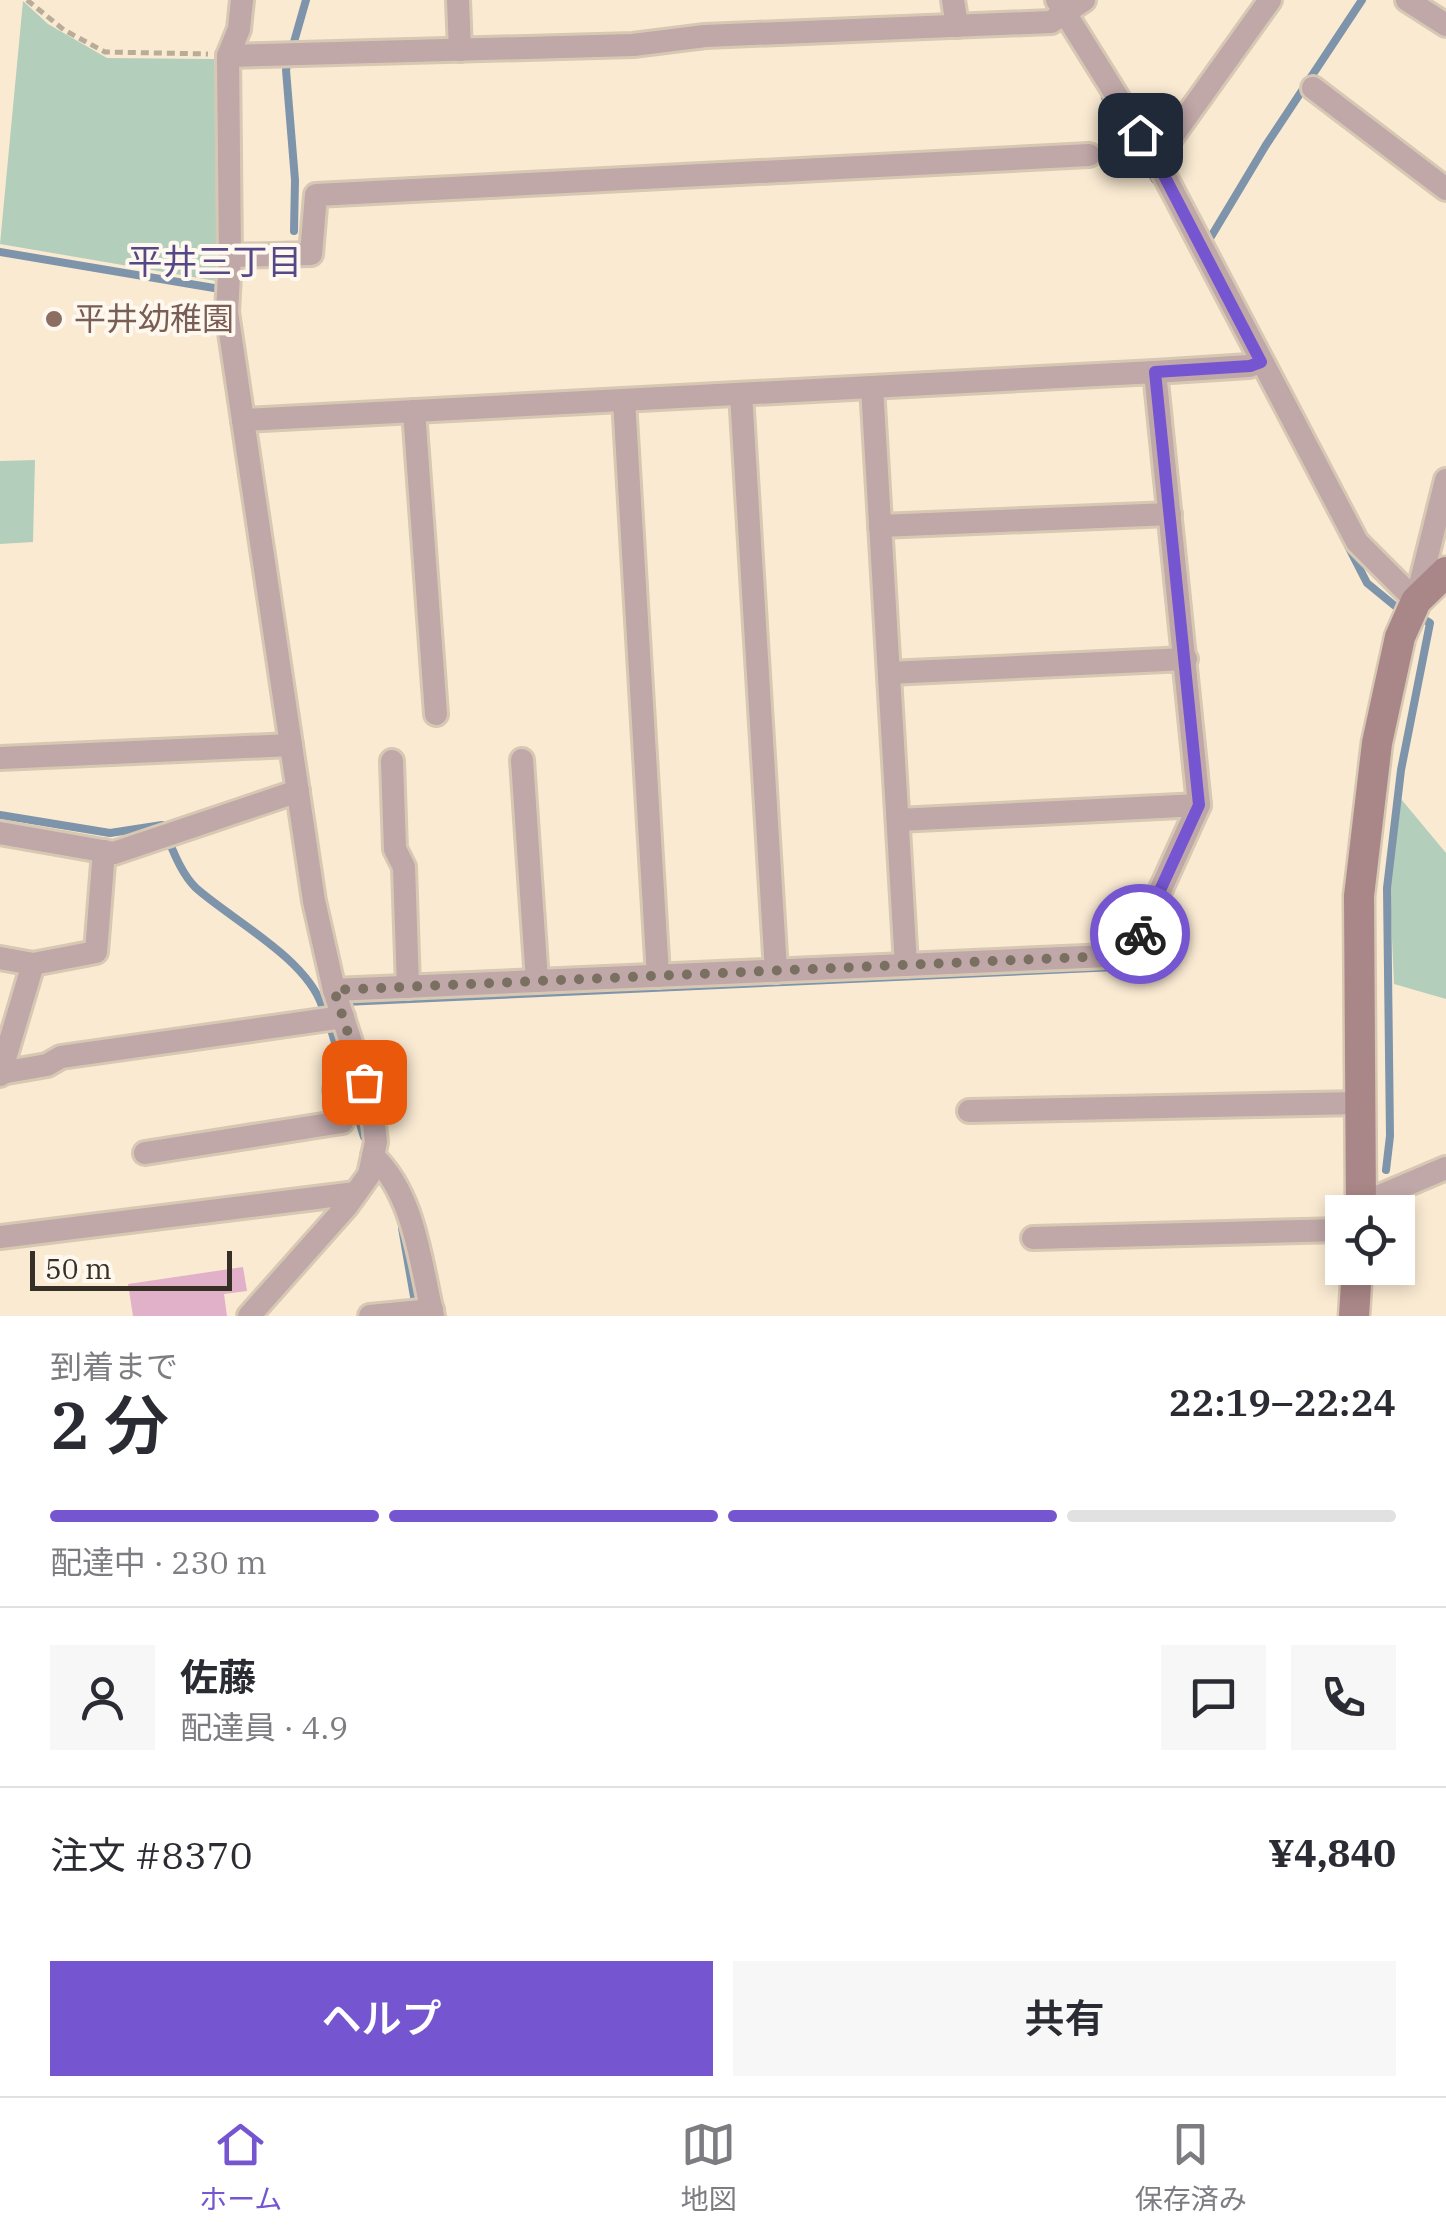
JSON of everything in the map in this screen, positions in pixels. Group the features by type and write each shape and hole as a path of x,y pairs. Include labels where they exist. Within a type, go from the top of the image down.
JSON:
{"street":[{"path":"242,0 239,28 228,56 227,312 314,901 354,1084 372,1106 376,1142 369,1175 356,1193 248,1316"},
{"path":"458,0 460,50"},
{"path":"953,0 957,26"},
{"path":"1156,160 1270,0"},
{"path":"1407,0 1446,25"},
{"path":"228,56 633,45 705,36 957,26 1064,11 1156,160 1256,364 1357,542 1416,601"},
{"path":"1313,88 1446,189"},
{"path":"230,256 311,254 316,195 1089,156"},
{"path":"243,420 1256,364"},
{"path":"33,964 0,1074 47,1065 61,1057 335,1008 408,987 1131,955 1199,805 1155,372"},
{"path":"872,388 906,965"},
{"path":"741,394 776,971"},
{"path":"624,400 658,976"},
{"path":"414,411 436,714"},
{"path":"1361,1195 1359,896 1376,743 1400,637 1416,601 1446,480"},
{"path":"880,526 1170,514"},
{"path":"1416,601 1446,572"},
{"path":"889,673 1186,659"},
{"path":"0,758 291,744"},
{"path":"522,760 536,981"},
{"path":"392,762 395,849 404,867 408,987"},
{"path":"0,833 114,853 298,791"},
{"path":"898,820 1199,805"},
{"path":"0,958 33,964 96,952 104,851"},
{"path":"145,1154 342,1122 335,1090 354,1084"},
{"path":"969,1111 1361,1104"},
{"path":"370,1316 425,1312 405,1202 390,1171 373,1156"},
{"path":"1389,1195 1446,1168"},
{"path":"0,1237 356,1193"},
{"path":"1033,1238 1325,1230"},
{"path":"1354,1316 1356,1285"}],"path":[{"path":"27,0 64,30 105,52 228,56"}],"green space":[{"path":"23,1 48,24 107,58 214,59 219,202 216,281 0,244"},
{"path":"35,460 33,542 0,544 0,461"},
{"path":"1401,799 1446,853 1446,999 1394,984 1390,892"}],"building":[{"path":"243,1267 247,1291 224,1294 227,1316 133,1316 128,1284"}],"waterway":[{"path":"294,231 295,180 286,70 306,0"},
{"path":"1206,245 1266,145 1362,0"},
{"path":"1105,98 1155,180"},
{"path":"0,252 214,288"},
{"path":"1348,546 1367,583 1395,606"},
{"path":"1386,1170 1390,1136 1387,888 1401,770 1430,623 1425,620"},
{"path":"0,815 110,833 162,825 190,882 285,956 313,988 322,1006"},
{"path":"322,1003 1139,966"},
{"path":"329,1023 364,1137"},
{"path":"402,1228 416,1308"}],"way so far":[{"path":"364,1082 334,990 1131,955 1140,934"}],"place":[{"name":"平井幼稚園","path":"54,319"}],"district":[{"name":"平井三丁目","path":"215,262"}],"route":[{"path":"1140,135 1261,362 1155,372 1199,805 1140,934"}]}
